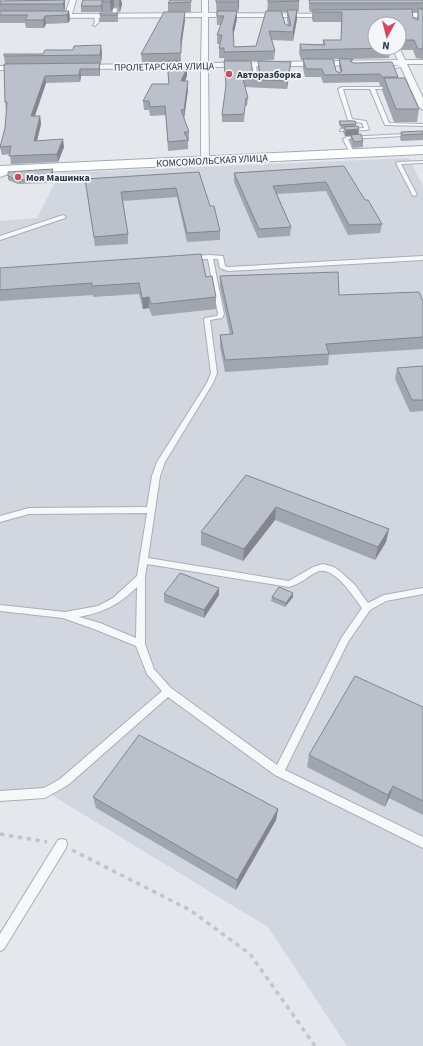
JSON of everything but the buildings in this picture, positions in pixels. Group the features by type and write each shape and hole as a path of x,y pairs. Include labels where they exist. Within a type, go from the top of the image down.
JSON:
{"main road":[{"name":"КОМСОМОЛЬСКАЯ УЛИЦА","path":"0,170 423,150"}],"street":[{"path":"68,16 73,0"},
{"path":"204,161 203,65 205,0"},
{"path":"38,16 96,16 114,12 283,18 344,15"},
{"path":"382,15 423,15"},
{"path":"400,56 415,86 423,107"},
{"name":"ПРОЛЕТАРСКАЯ УЛИЦА","path":"71,67 203,65 335,67 423,62"},
{"path":"0,69 32,68"}],"lane":[{"path":"0,3 4,0"},
{"path":"413,15 415,22"},
{"path":"95,24 97,22 96,16"},
{"path":"380,69 403,64"},
{"path":"254,65 256,82"},
{"path":"342,130 367,129 364,122 350,120 340,89 415,86"},
{"path":"372,88 387,124 423,125"},
{"path":"352,153 345,139 347,138 423,134"},
{"path":"416,195 398,164 423,162"},
{"path":"0,176 14,170"},
{"path":"0,238 63,217"},
{"path":"210,257 221,314 220,317 207,319 214,373 210,383 161,462 156,476 141,577 140,644 150,670 168,691 279,772 423,843"},
{"path":"187,259 221,257 222,267 228,269 423,258"},
{"path":"0,519 29,512 151,510"},
{"path":"143,560 289,584 302,580 317,568 330,568 338,574 367,608"},
{"path":"0,608 63,615 94,612 109,606 126,593 141,577"},
{"path":"279,772 346,640 367,608 384,598 423,591"},
{"path":"63,615 140,644"},
{"path":"0,796 45,793 64,782 168,691"},
{"path":"0,945 62,844"}],"path":[{"path":"0,834 62,844 190,910 250,954 315,1046"}],"shaded area":[{"path":"409,158 423,186 423,1046 347,1046 268,927 50,794 0,798 0,221 37,218 60,173"}],"place":[{"name":"Авторазборка","path":"229,74"},
{"name":"Моя Машинка","path":"18,177"}]}
